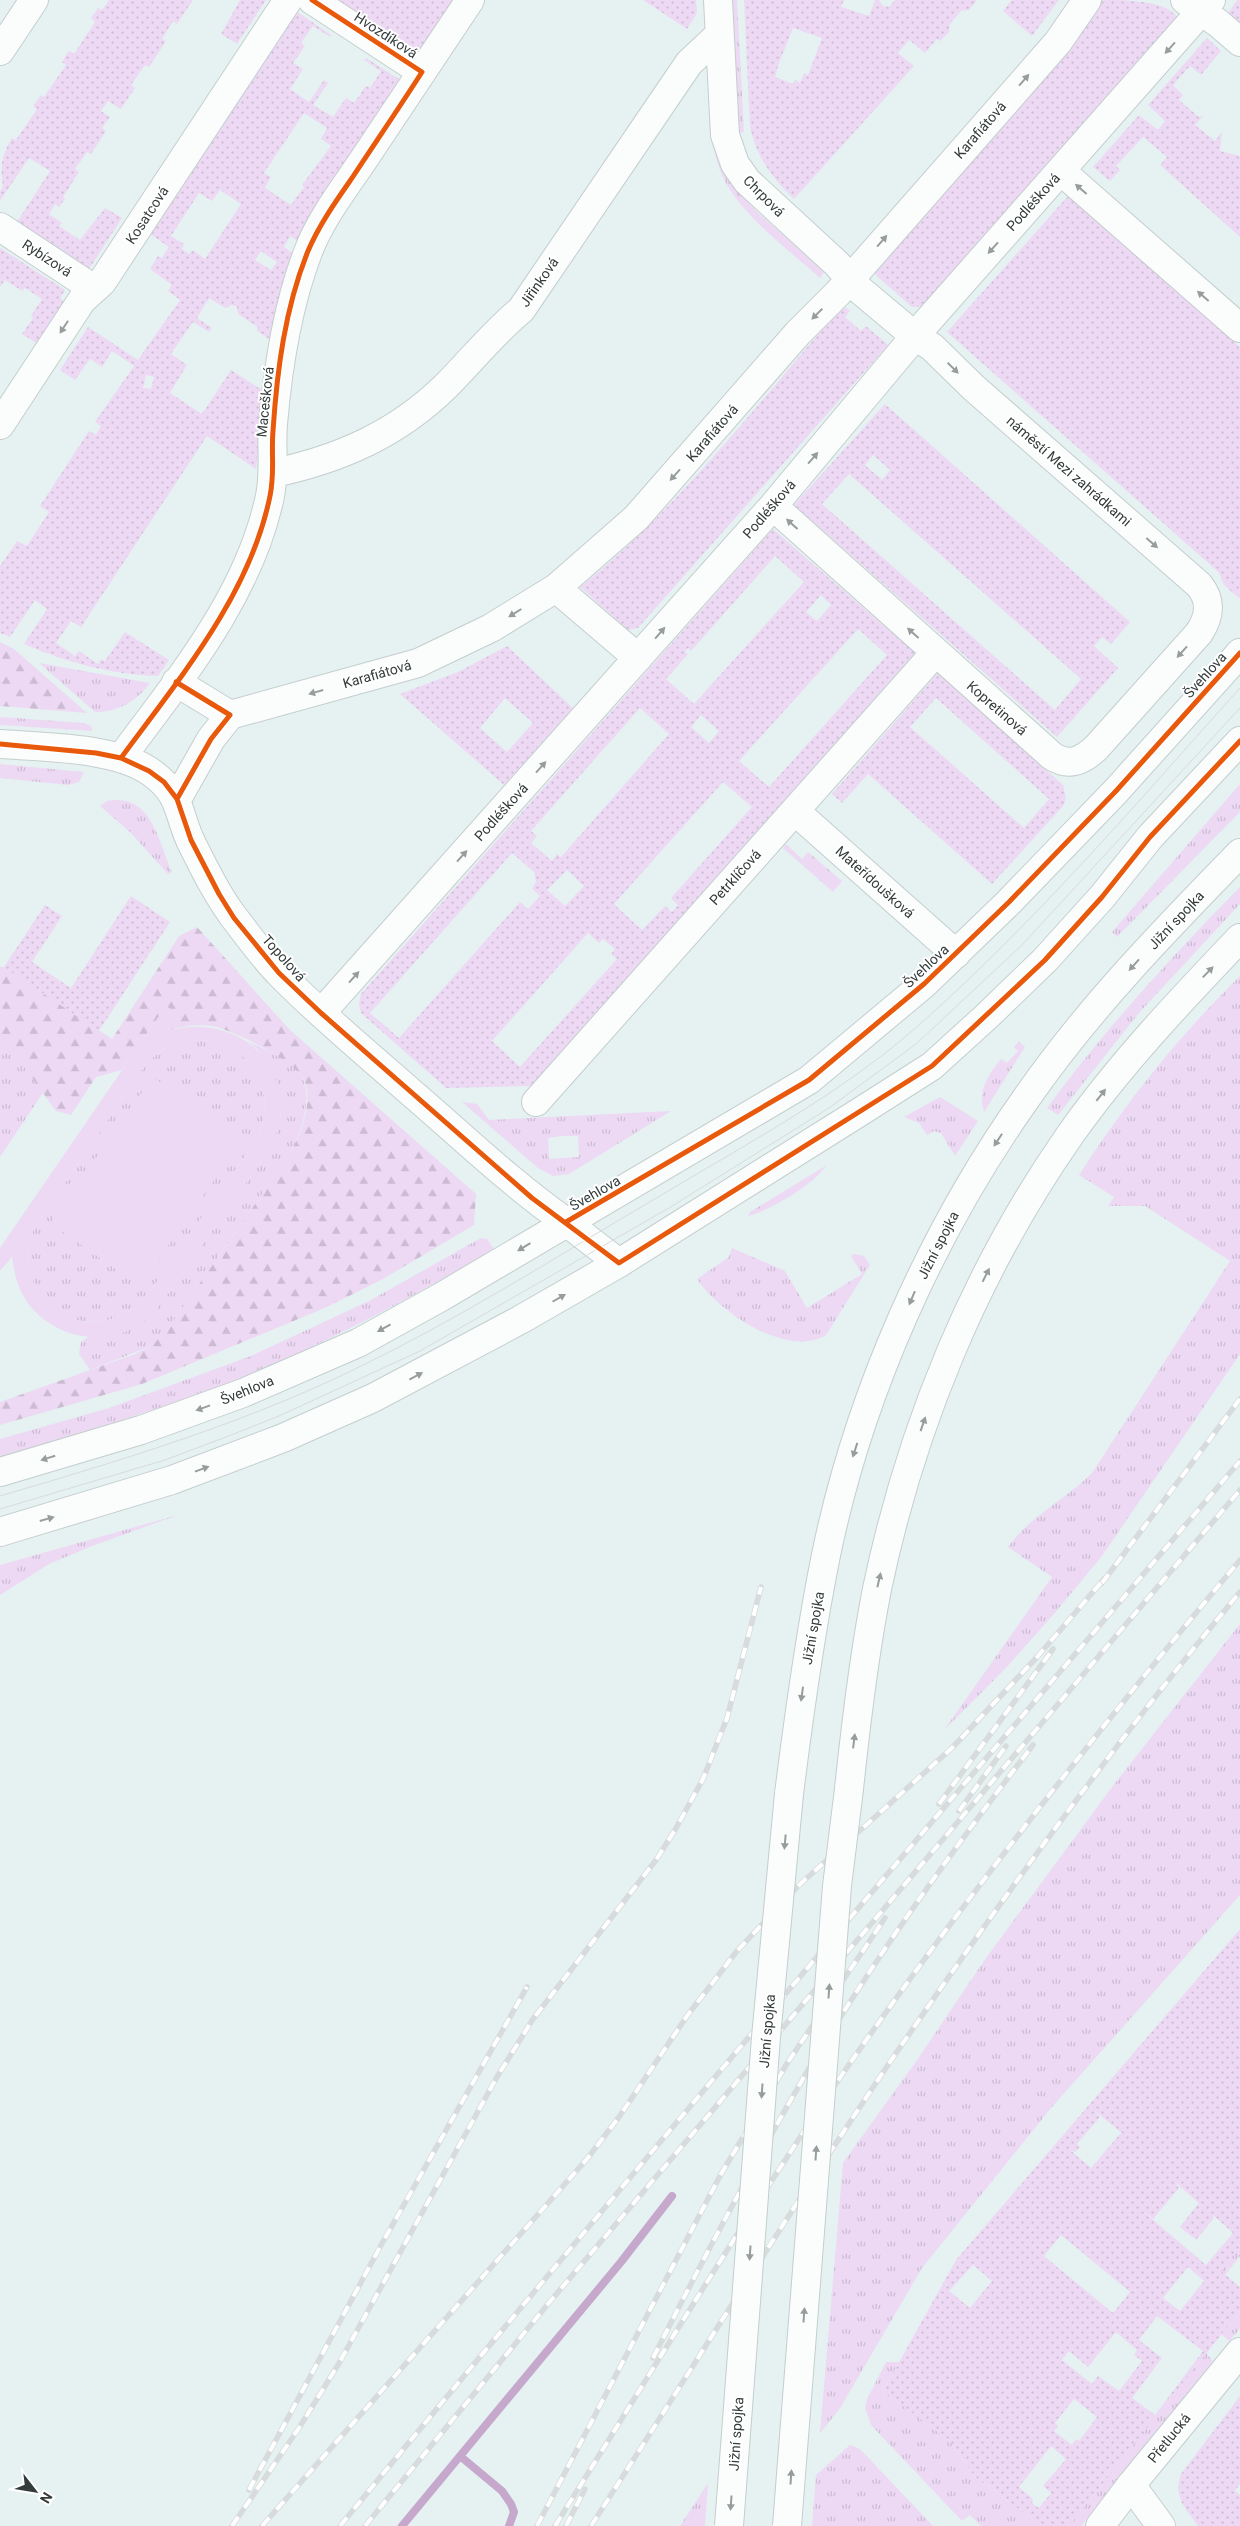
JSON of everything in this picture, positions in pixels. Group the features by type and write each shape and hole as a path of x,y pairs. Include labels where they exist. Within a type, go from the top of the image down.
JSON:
{"main road":[{"path":"0,51 34,0"},
{"name":"Kosatcová","path":"0,425 82,300 102,282 288,0"},
{"name":"Hvozdíková","path":"312,0 422,72"},
{"name":"Macešková","path":"121,758 216,625 238,586 258,535 270,499 274,473 271,449 276,393 286,326 295,290 309,250 335,203 470,0"},
{"name":"Chrpová","path":"718,0 725,135 735,164 747,182 916,337"},
{"name":"Karafiátová","path":"230,715 418,663 491,628 556,588 636,518 798,333 850,278 1058,42 1087,0"},
{"path":"1200,4 1240,42"},
{"name":"Podléšková","path":"321,1013 773,506 916,337 1061,171 1200,4"},
{"name":"Jiřinková","path":"274,473 311,466 344,454 398,424 445,387 493,334 521,310 689,63 719,35"},
{"path":"1061,171 1240,328"},
{"name":"Rybízová","path":"0,227 94,289"},
{"name":"náměstí Mezi zahrádkami","path":"916,337 932,347 974,388 1199,585 1206,593 1209,612"},
{"name":"Kopretinová","path":"773,506 1052,756 1065,763 1076,762 1096,748 1199,633 1209,612"},
{"path":"556,588 638,658"},
{"name":"Petrklíčová","path":"536,1102 935,653"},
{"name":"Švehlova","path":"0,1472 141,1430 243,1393 358,1343 441,1297 809,1080 924,984 956,954 1116,791 1240,654"},
{"path":"176,682 230,715 202,755 177,799"},
{"path":"0,1532 172,1480 292,1434 392,1389 520,1320 619,1263 932,1066 1045,960 1102,897 1150,837 1240,741"},
{"name":"Topolová","path":"0,744 96,753 121,758 149,771 164,782 177,799 191,840 218,894 234,918 279,973 321,1013 519,1187 619,1263"},
{"name":"Mateřídoušková","path":"795,811 956,954"},
{"name":"Jižní spojka","path":"729,2526 766,2037 789,1794 802,1692 826,1553 844,1484 884,1364 918,1285 946,1227 978,1172 1025,1100 1102,1001 1240,853"},
{"path":"787,2526 837,1886 856,1725 878,1587 893,1519 913,1452 963,1323 1021,1212 1072,1133 1147,1038 1240,938"},
{"name":"Přetlucká","path":"1100,2526 1131,2485 1240,2352"},
{"path":"1131,2485 1161,2526"}],"green space":[{"path":"109,0 193,0 177,24 173,21 162,39 166,41 149,67 145,65 131,85 135,88 121,109 108,101 101,111 110,117 102,128 106,131 91,154 87,152 75,169 79,172 63,197 65,199 59,207 55,204 49,214 62,223 59,226 80,240 105,208 122,218 89,269 17,222 50,171 29,158 0,201 0,192 3,186 2,167 4,156 12,138 16,140 37,109 33,106 41,95 44,97 66,65 62,62 69,51 74,54 95,22 91,18 98,8 102,10"},
{"path":"240,0 266,0 237,44 221,34"},
{"path":"325,0 460,0 419,61"},
{"path":"643,0 696,0 697,13 687,29"},
{"path":"731,0 737,0 744,132 738,133"},
{"path":"744,0 844,0 841,7 869,16 875,0 879,0 883,6 889,7 895,0 977,0 969,10 961,11 950,24 949,32 940,41 937,39 925,53 909,40 898,53 914,66 794,199 766,167 750,127","holes":["793,28 822,38 808,75 804,73 800,83 795,79 793,84 775,77"]},
{"path":"1012,0 1059,0 1032,36 1003,11"},
{"path":"1103,0 1154,4 1164,7 1177,17 922,307 912,307 877,276 875,273 876,266 1078,38"},
{"path":"1237,0 1240,0 1240,26 1227,15"},
{"path":"296,11 331,35 330,37 313,26 301,43 305,46 293,63 303,69 290,89 309,102 324,80 328,83 313,105 333,117 346,98 354,103 366,86 370,88 381,71 364,60 366,58 402,81 299,242 290,236 284,247 294,254 272,341 257,331 258,327 238,314 237,307 232,305 225,308 209,298 197,318 212,328 209,332 193,322 171,354 187,365 170,393 202,414 231,370 265,392 256,469 207,436 81,627 71,621 56,643 75,656 79,651 98,664 101,659 105,661 125,632 169,660 158,676 124,673 90,666 24,644 47,609 35,600 10,637 0,633 0,566 17,541 27,546 49,512 40,506 89,431 96,435 101,426 95,422 134,366 112,351 102,367 90,359 75,380 60,370 88,327 138,360 180,300 168,291 172,285 150,269 158,256 162,258 169,247 150,234","holes":["304,113 327,128 321,139 331,146 302,185 304,187 291,205 265,188 271,177 264,173","220,190 241,204 205,259 193,250 189,254 182,249 184,244 171,236 199,193 212,201","261,251 277,262 271,270 255,260","146,375 154,377 151,389 143,388"]},
{"path":"1207,38 1221,51 1201,75 1190,66 1173,85 1183,95 1179,100 1199,117 1203,116 1195,125 1215,141 1222,132 1220,151 1240,156 1240,237 1160,165 1167,157 1143,137 1116,166 1120,170 1110,181 1093,167 1139,115 1158,130 1165,121 1148,105"},
{"path":"709,77 739,192 753,208 824,272 820,278 752,217 730,189 722,175 712,139"},
{"path":"1067,197 1073,199 1240,347 1240,591 947,332"},
{"path":"0,248 65,290 60,298 66,303 38,344 22,334 33,318 31,316 42,299 25,288 22,291 5,280 0,287"},
{"path":"846,308 850,311 845,317 861,331 866,326 888,345 638,628 628,630 580,587 616,557 683,490 840,309"},
{"path":"885,404 1130,622 1111,644 1102,637 1094,646 1118,668 1057,737 794,505","holes":["873,455 890,470 882,480 865,465","849,474 1081,679 1055,710 822,504"]},
{"path":"773,529 915,653 531,1086 446,1088 361,1013 359,1004 361,994","holes":["775,556 804,582 694,704 666,679 688,654 685,652 688,648 691,651","821,595 831,605 817,621 806,612","858,629 887,655 769,787 739,761","640,708 669,734 561,857 557,854 552,861 531,843 537,836 531,831","701,715 719,731 709,743 691,727","723,782 752,807 671,898 678,905 672,912 665,906 642,930 614,904","512,853 534,872 536,882 532,889 540,896 528,909 520,902 399,1038 370,1013","567,870 584,886 565,906 547,890","588,933 599,943 603,939 615,949 611,954 617,959 520,1067 492,1041"]},
{"path":"1240,550 1239,598 1224,585 1219,573"},
{"path":"0,642 14,649 87,713 0,706"},
{"path":"507,646 573,708 504,785 400,694 458,672","holes":["505,698 533,723 507,752 480,728"]},
{"path":"39,663 150,683 139,696 126,705 103,712 95,712"},
{"path":"938,673 1063,785 1066,798 1063,806 992,884 868,774 842,803 832,794","holes":["936,698 1049,799 1024,828 910,727"]},
{"path":"0,717 84,723 91,726 92,731 0,725"},
{"path":"0,764 84,772 79,782 68,785 0,778"},
{"path":"1240,784 1240,812 1117,937 1112,932"},
{"path":"122,800 134,804 144,812 158,834 172,872 168,874 130,832 100,806 107,801"},
{"path":"786,844 802,859 808,852 842,881 833,892 783,848"},
{"path":"1240,887 1240,904 1139,1013 1058,1115 1047,1108 1069,1078 1140,994"},
{"path":"131,896 170,922 99,1031 4,967 45,905 62,916 32,962 71,988"},
{"path":"197,927 290,1030 476,1194 474,1225 383,1279 327,1307 142,1384 0,1425 0,1402 135,1354 151,1346 167,1330 290,1154 298,1138 307,1108 307,1089 304,1080 298,1072 262,1047 222,1029 196,1025 170,1030 166,1006 122,1070 96,1077 71,1115 56,1111 0,1034 5,1014 0,1003 0,981 4,967 112,1039 179,936"},
{"path":"0,967 4,967 89,1024 0,1157"},
{"path":"1240,976 1240,1354 1102,1556 1005,1669 944,1730 1052,1577 1008,1547 1037,1517 1071,1492 1092,1473 1230,1261 1145,1206 1108,1206 1114,1197 1079,1175 1134,1096 1154,1071 1195,1023"},
{"path":"166,1006 180,1015 171,1030 198,1027 223,1031 245,1041 263,1056 275,1076 281,1099 279,1124 269,1150 158,1307 144,1321 123,1333 108,1337 75,1335 60,1329 46,1321 24,1297 16,1278 12,1257 0,1271 0,1248","holes":["196,1040 215,1042 231,1048 244,1058 254,1070 261,1085 265,1101 264,1118 259,1136 142,1303 119,1316 97,1322 76,1320 57,1311 42,1297 32,1278 29,1256 33,1230 147,1062 165,1048"]},
{"path":"196,1040 215,1042 231,1048 244,1058 254,1070 261,1085 265,1101 264,1118 259,1136 142,1303 119,1316 97,1322 76,1320 57,1311 42,1297 32,1278 29,1256 33,1230 147,1062 165,1048"},
{"path":"247,1041 289,1062 298,1071 304,1082 306,1106 304,1119 290,1154 167,1330 151,1346 90,1370 79,1354 81,1342 88,1337 103,1337 128,1330 158,1307 269,1150 281,1115 279,1090 271,1069 257,1049"},
{"path":"1019,1041 1025,1047 984,1112 982,1097 988,1077 1001,1059 1007,1063 1018,1051 1014,1047"},
{"path":"153,1077 242,1140 140,1286 50,1223"},
{"path":"940,1097 978,1121 955,1156 941,1133 934,1131 927,1135 919,1123 904,1117"},
{"path":"462,1102 477,1104 489,1120 671,1111 569,1174 553,1176 538,1168","holes":["578,1136 579,1157 549,1159 548,1138"]},
{"path":"827,1165 812,1181 791,1196 748,1216 750,1212"},
{"path":"481,1238 487,1239 494,1249 397,1304 299,1353 231,1382 174,1403 0,1456 0,1439 109,1408 251,1356 369,1301"},
{"path":"732,1248 785,1271 807,1308 862,1274 851,1256 854,1254 864,1256 870,1265 826,1335 810,1341 792,1341 755,1328 737,1317 707,1292 697,1279 729,1257"},
{"path":"178,1515 92,1546 49,1564 0,1595 0,1565"},
{"path":"1240,1624 1240,1895 1051,2108 922,2268 839,2410 820,2433 843,2163 917,2060 986,1958 1112,1787"},
{"path":"1240,1929 1240,2246 1221,2271 1240,2287 1240,2311 1069,2526 1042,2526 974,2476 950,2441 883,2391 956,2260","holes":["1095,2111 1123,2134 1120,2134 1091,2168 1070,2150 1075,2152 1080,2147 1077,2144 1100,2117","1175,2182 1201,2205 1198,2204 1180,2227 1196,2240 1214,2218 1213,2215 1233,2233 1206,2265 1138,2207 1153,2219 1179,2188","1061,2235 1130,2292 1113,2313 1044,2256","973,2265 992,2281 970,2308 949,2291","1188,2267 1204,2281 1180,2311 1163,2298","1157,2316 1203,2351 1155,2415 1132,2398 1162,2358 1139,2340","1116,2332 1137,2350 1134,2355 1142,2361 1119,2391 1098,2376 1092,2384 1062,2360 1069,2351 1088,2367","1074,2399 1097,2417 1079,2441 1076,2439 1072,2445 1054,2431 1058,2426 1055,2423","1051,2446 1066,2459 1043,2486 1051,2493 1039,2508 1032,2503 1033,2499 1019,2487"]},
{"path":"1240,2246 1240,2256 1225,2275 1220,2271"},
{"path":"1240,2311 1240,2329 1229,2341 1221,2334"},
{"path":"1206,2353 1213,2361 1081,2526 1069,2526"},
{"path":"886,2362 899,2362 883,2391 950,2441 974,2476 1042,2526 981,2526 970,2515 962,2521 871,2425 865,2408 867,2399"},
{"path":"1240,2396 1240,2484 1235,2491 1240,2495 1240,2526 1198,2526 1179,2496 1178,2490 1181,2474"},
{"path":"850,2445 860,2449 933,2526 812,2526 816,2475"},
{"path":"708,2483 705,2526 680,2526"}],"waterway":[{"path":"402,2526 621,2262 672,2196"},
{"path":"460,2456 502,2491 514,2512 509,2526"}],"tram line":[{"path":"0,1496 133,1456 220,1426 349,1372 428,1332 505,1288 788,1120 882,1056 911,1032 998,951 1081,865 1240,688"},
{"path":"0,1509 165,1460 279,1416 420,1351 669,1208 829,1108 916,1044 1022,945 1240,708"}],"railway":[{"path":"1102,1583 1240,1399"},
{"path":"340,2526 675,2125 1240,1461"},
{"path":"365,2526 553,2298 1240,1490"},
{"path":"555,2526 698,2296 846,2069 940,1938 1037,1810 1240,1560"},
{"path":"262,2526 587,2159 619,2117 687,2016 737,1951 798,1886 952,1748 1038,1656 1105,1578"},
{"path":"232,2526 299,2428 338,2365 497,2077 533,2019 656,1860 675,1830 703,1779 727,1718 761,1587"},
{"path":"591,2526 812,2179 930,2004 1058,1824 1147,1707 1240,1592"},
{"path":"939,1804 1053,1649"},
{"path":"653,2358 710,2247 790,2101 836,2024 917,1902 1033,1745"},
{"path":"959,1811 1006,1746"},
{"path":"537,2526 721,2174 788,2062 885,1918"},
{"path":"249,2490 380,2247 527,1987"},
{"path":"566,2526 585,2489"}],"cycle path":[{"path":"121,758 166,698 210,634 246,568 260,532 270,496 273,431 280,362 288,317 300,273 312,241 334,204 422,72 312,0"},
{"path":"566,1222 809,1080 924,984 1009,902 1116,791 1240,653"},
{"path":"176,682 230,715 211,739 177,799"},
{"path":"0,744 96,753 121,758 149,771 164,782 177,799 191,840 219,894 234,918 279,973 321,1013 532,1198 619,1263 932,1066 1045,960 1102,897 1150,837 1240,741"}]}
